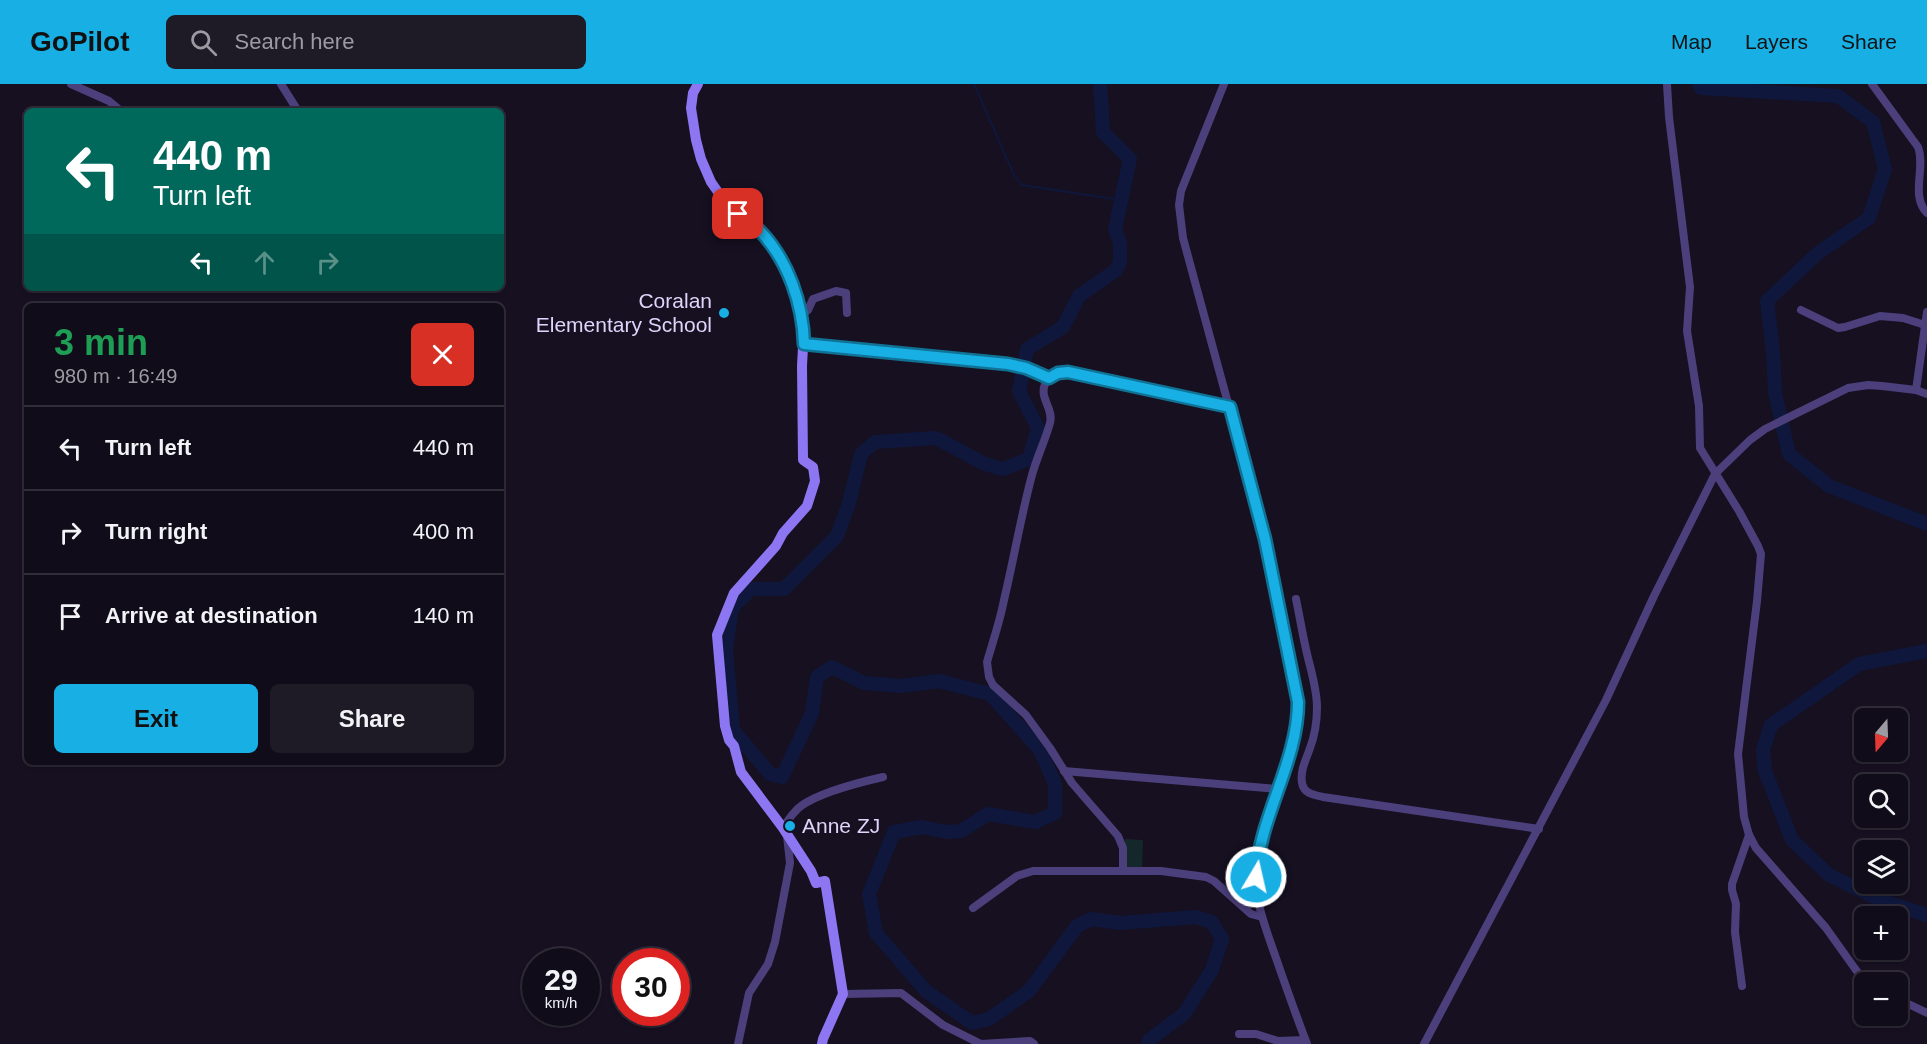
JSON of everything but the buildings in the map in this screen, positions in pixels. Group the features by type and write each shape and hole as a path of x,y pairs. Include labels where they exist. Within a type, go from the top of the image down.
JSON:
{"street":[{"path":"71,84 110,101 118,108"},
{"path":"281,84 296,108"},
{"path":"698,84 693,93 691,108 701,159 711,182 725,202 761,232 783,262 789,273 804,328 803,460 813,467 815,481 807,506 783,533 776,546 734,593 717,635 725,726 729,740 734,746 741,772 785,830 816,883 825,881 843,994 822,1044"},
{"path":"1224,84 1184,180 1179,205 1183,238 1265,539 1297,693 1298,715 1289,755 1277,789 1257,865 1256,877 1262,917 1306,1042 1278,1041 1256,1034 1239,1035"},
{"path":"1667,84 1690,286 1687,331 1699,406 1699,440 1702,454 1739,511 1761,554 1739,747 1741,798 1749,835 1756,848 1834,937 1858,972"},
{"path":"1872,84 1921,154 1920,201 1927,213"},
{"path":"801,316 808,310 813,299 836,291 846,293 847,313"},
{"path":"1801,310 1838,328 1880,316 1903,318 1925,325"},
{"path":"1916,390 1927,312"},
{"path":"804,344 1013,365 1049,378"},
{"path":"1123,870 1123,848 1118,836 1092,808 1064,771 1031,721 993,685 987,669 1033,472 1051,422 1043,394 1045,383 1058,373 1068,372 1230,407"},
{"path":"1424,1044 1606,700 1654,596 1715,474 1750,440 1765,429 1835,393 1857,386 1875,385 1916,390 1927,394"},
{"path":"1296,599 1317,705 1316,729 1310,751 1304,760 1302,785 1310,794 1539,830"},
{"path":"1289,755 1304,760"},
{"path":"1064,771 1277,789"},
{"path":"738,1044 750,993 768,964 775,942 790,863 785,830 795,811 808,802 883,777"},
{"path":"1742,986 1735,932 1736,904 1732,884 1749,835"},
{"path":"973,908 1017,876 1025,873 1052,870 1161,871 1211,879 1251,914 1262,917"},
{"path":"843,994 901,993 943,1025 972,1041 981,1044 1030,1041 1034,1044"},
{"path":"1908,1004 1927,1013"}],"green space":[{"path":"1125,839 1143,840 1142,869 1125,869"}],"waterway":[{"path":"974,84 1014,175 1022,185 1121,200"},
{"path":"1100,84 1103,132 1130,159 1115,229 1120,243 1120,262 1116,270 1079,296 1063,327 1027,349 1019,391 1038,428 1029,459 1003,469 985,464 936,438 875,442 861,454 849,503 837,536 784,589 751,589 732,608 726,650 733,730 770,774 782,777 812,713 817,677 832,667 864,683 902,686 939,681 990,694 1040,750 1055,784 1055,813 1035,822 988,814 961,831 947,832 922,827 894,832 869,894 876,933 926,991 972,1023 989,1019 1029,991 1077,926 1091,919 1120,923 1196,917 1212,922 1222,939 1212,970 1184,1014 1149,1040 1148,1044"},
{"path":"1699,84 1701,88 1838,96 1873,122 1885,169 1869,218 1818,253 1767,301 1775,393 1789,454 1829,486 1927,524"},
{"path":"1927,651 1859,664 1771,725 1763,750 1765,771 1792,840 1829,875 1880,900 1927,915"}],"place":[{"name":"Coralan Elementary School","path":"724,313"},
{"name":"Anne ZJ","path":"790,826"}],"route":[{"path":"738,214 761,232 789,273 804,328 804,344 1017,365 1049,378 1058,373 1068,372 1230,407 1265,539 1298,702 1297,726 1267,824 1256,877"}]}
